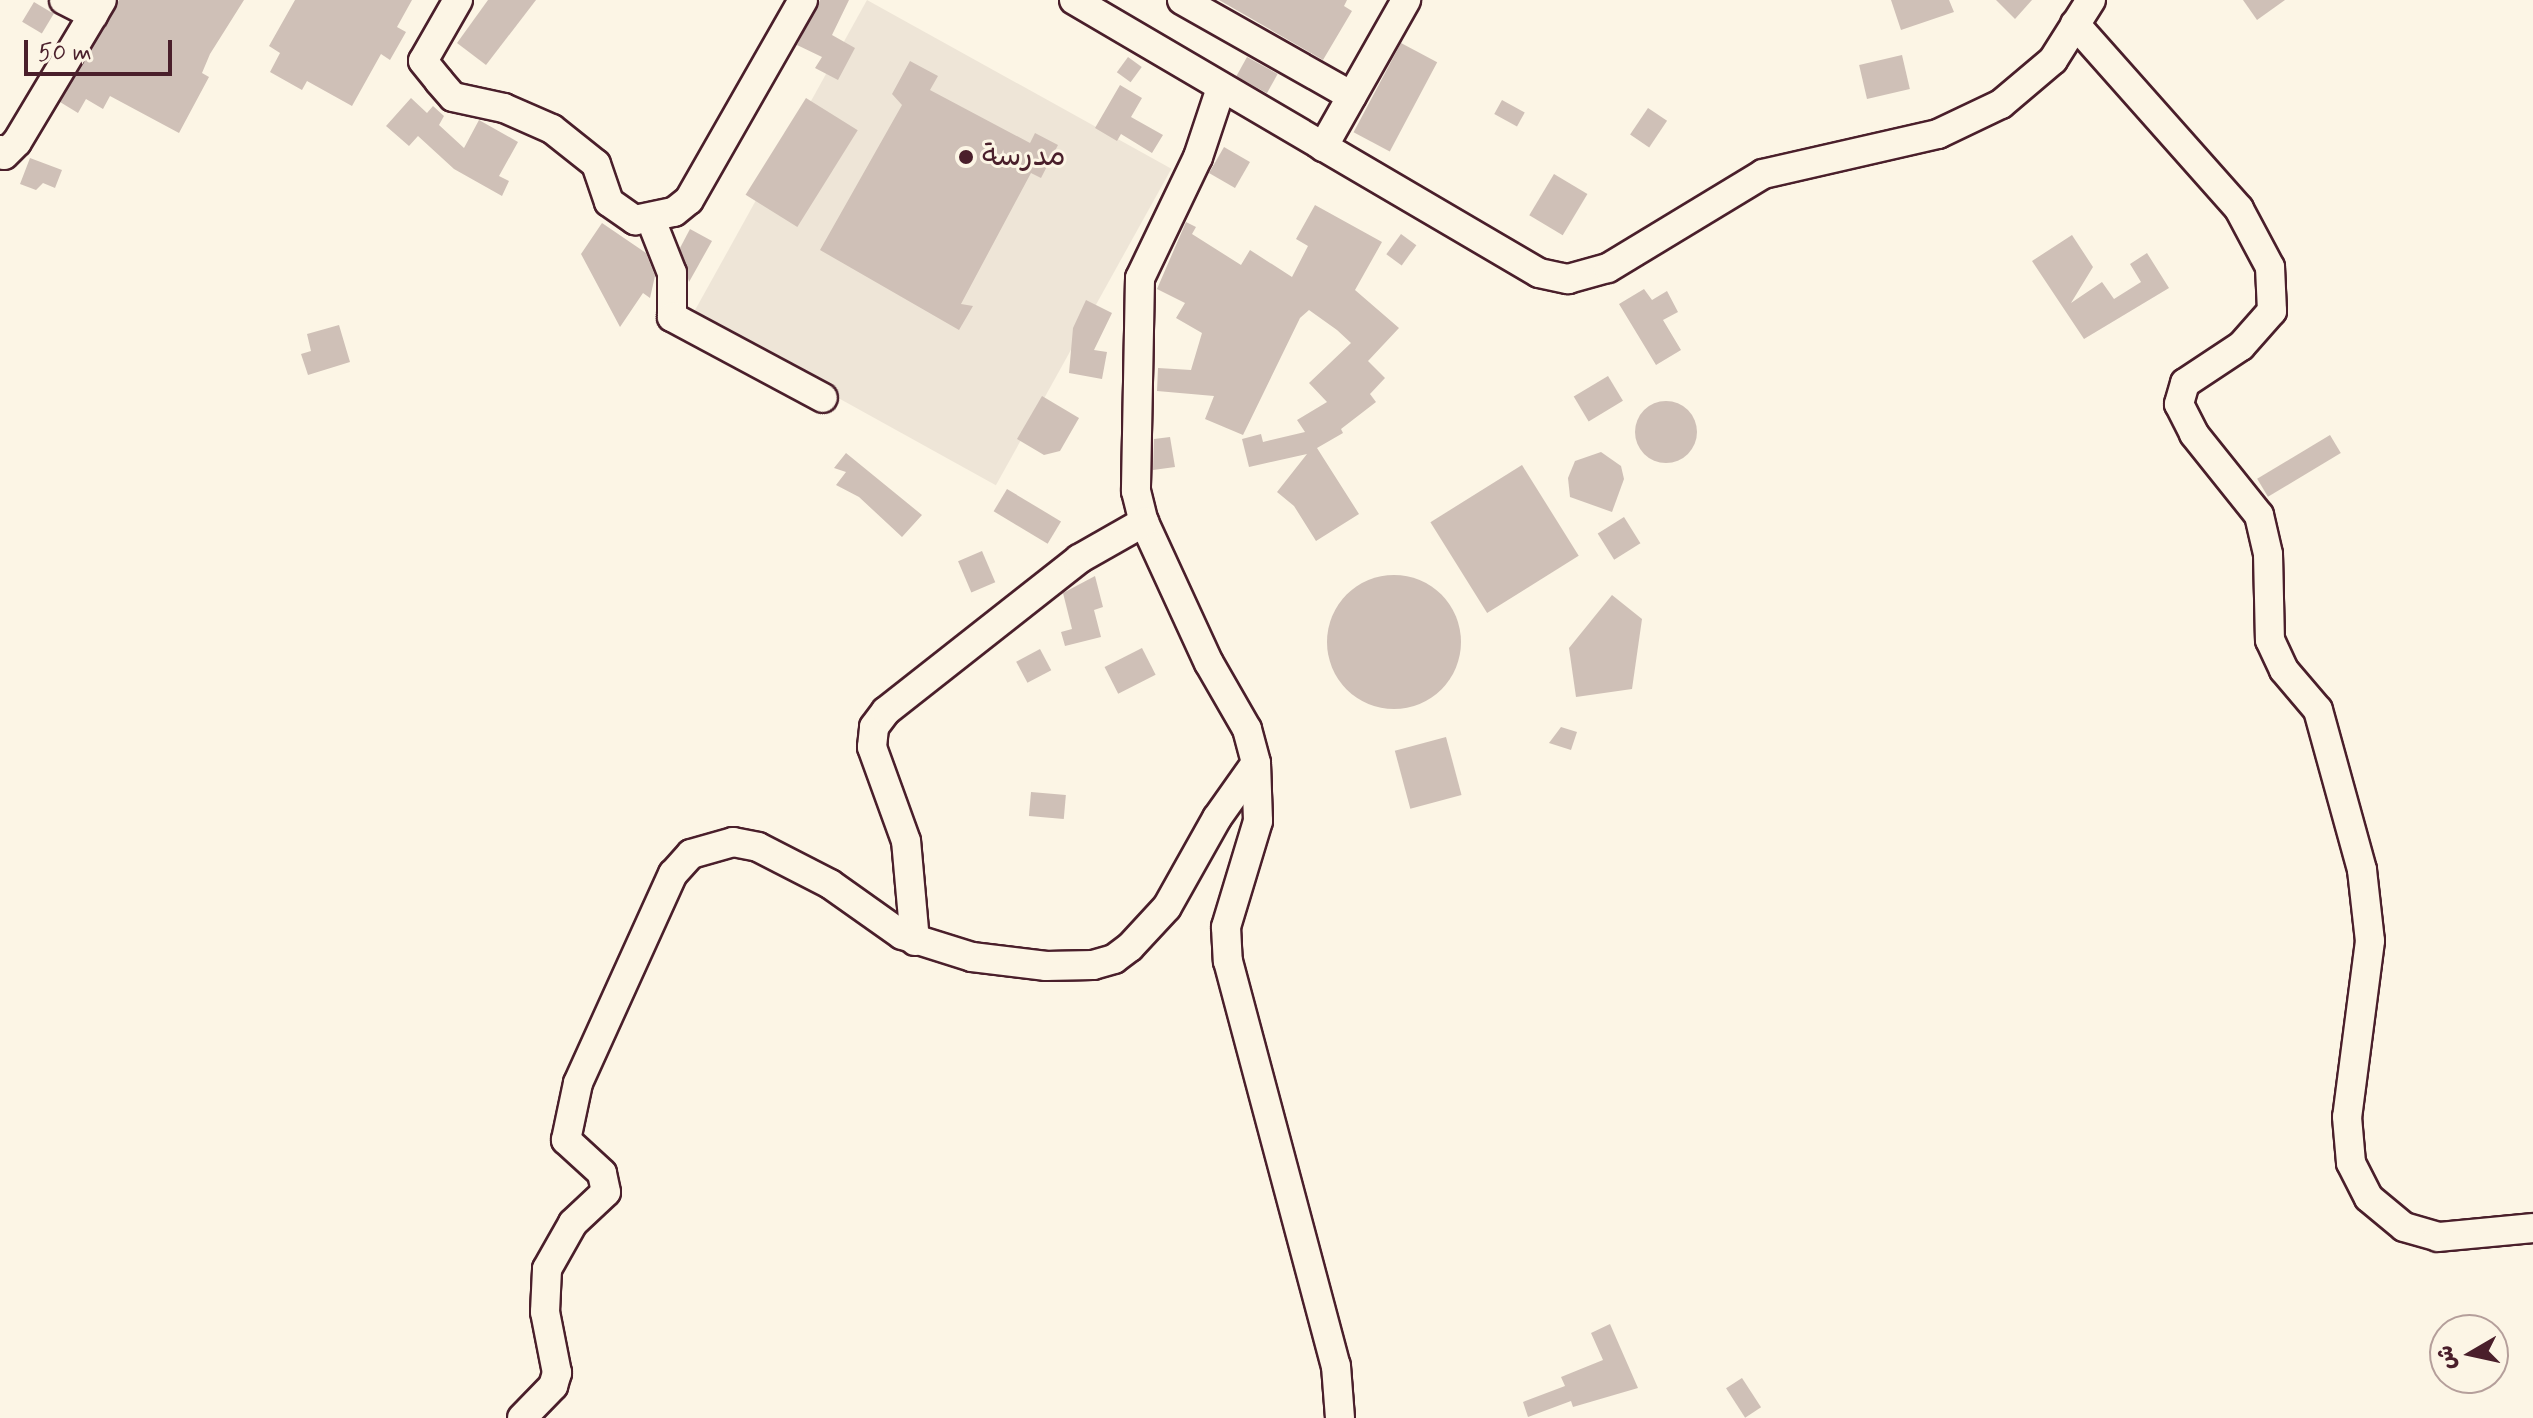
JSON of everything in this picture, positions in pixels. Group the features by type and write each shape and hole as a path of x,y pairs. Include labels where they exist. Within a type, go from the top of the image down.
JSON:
{"street":[{"path":"0,150 4,155 17,142 98,8 64,0"},
{"path":"458,0 423,61 439,81 453,97 504,108 552,129 596,164 609,202 635,220 651,220 689,200 803,0"},
{"path":"1074,0 1539,273 1581,278 1608,268 1763,174 1896,146 1972,119 2033,80 2091,0"},
{"path":"1182,0 1352,96"},
{"path":"1323,147 1406,0"},
{"path":"2075,24 2239,209 2270,267 2272,311 2241,346 2185,383 2179,404 2194,434 2259,515 2268,554 2270,640 2284,670 2318,710 2362,870 2370,941 2347,1117 2351,1163 2369,1198 2404,1227 2438,1237 2533,1228"},
{"path":"1221,88 1198,157 1140,278 1135,469 1144,522 1209,663 1247,729 1256,763 1258,821 1226,927 1228,961 1336,1366 1340,1418"},
{"path":"651,220 670,263 672,317 823,398"},
{"path":"915,941 906,841 871,734 886,711 1067,569 1144,522"},
{"path":"522,1418 553,1386 557,1373 545,1312 547,1269 573,1223 606,1192 602,1173 568,1144 568,1119 578,1083 673,874 691,854 712,844 758,847 830,884 915,941 972,957 1046,966 1114,959 1167,907 1217,818 1256,763"}],"shaded area":[{"path":"867,0 1171,169 996,485 691,317"}],"building":[{"path":"119,0 244,0 210,54 202,73 209,77 179,133 110,96 103,109 86,99 78,113 60,102"},
{"path":"295,0 412,0 397,27 406,32 390,60 381,54 352,106 307,81 302,90 270,72 280,53 269,46"},
{"path":"488,0 536,0 486,65 457,43"},
{"path":"820,0 849,0 832,35 855,48 838,80 815,68 822,57 797,45"},
{"path":"1219,0 1347,0 1344,6 1352,11 1323,60"},
{"path":"1891,0 1949,0 1954,12 1901,30"},
{"path":"1996,0 2032,0 2015,19"},
{"path":"2243,0 2285,0 2257,20"},
{"path":"34,2 54,14 42,34 22,22"},
{"path":"1401,43 1437,62 1390,151 1354,132"},
{"path":"1902,55 1910,89 1867,99 1859,65"},
{"path":"1128,57 1142,67 1131,82 1117,72"},
{"path":"1247,57 1278,74 1267,93 1236,76"},
{"path":"910,61 938,76 930,90 1030,143 1035,133 1058,145 1041,178 1031,173 961,304 973,306 959,330 820,250 902,105 892,94"},
{"path":"1120,85 1142,98 1131,117 1163,135 1152,153 1121,134 1117,141 1095,128"},
{"path":"411,98 427,113 433,106 444,116 439,125 464,148 479,120 518,142 499,176 509,181 502,196 454,169 418,136 409,146 386,126"},
{"path":"806,98 858,130 797,227 746,195"},
{"path":"1502,100 1525,113 1517,127 1494,114"},
{"path":"1648,108 1667,121 1649,147 1630,135"},
{"path":"1224,147 1250,162 1235,188 1209,173"},
{"path":"30,158 62,170 55,188 43,183 36,190 20,184"},
{"path":"1554,174 1587,194 1563,235 1529,215"},
{"path":"1315,205 1382,242 1355,290 1399,328 1368,361 1385,378 1370,394 1376,402 1341,429 1343,433 1317,448 1359,514 1316,541 1294,506 1277,492 1307,454 1249,467 1242,439 1261,434 1263,442 1305,432 1297,420 1327,402 1309,383 1351,343 1309,310 1300,318 1243,435 1205,419 1214,396 1157,391 1158,368 1191,370 1202,333 1176,318 1185,303 1157,289 1186,222 1196,227 1192,234 1241,265 1250,250 1292,277 1308,246 1296,239"},
{"path":"602,223 646,253 655,276 650,298 643,293 620,327 581,254"},
{"path":"690,229 712,241 689,282 680,248"},
{"path":"1401,234 1416,245 1402,265 1386,254"},
{"path":"2072,235 2093,267 2071,303 2102,282 2114,299 2141,282 2130,264 2147,253 2169,288 2084,339 2032,261"},
{"path":"1644,289 1652,300 1667,291 1678,312 1663,320 1681,350 1656,365 1619,304"},
{"path":"1086,300 1112,313 1094,350 1107,352 1102,379 1069,373 1073,328"},
{"path":"339,325 350,362 308,375 301,354 311,351 307,334"},
{"path":"1608,376 1623,401 1589,421 1574,397"},
{"path":"1042,396 1079,418 1060,451 1044,455 1017,439"},
{"path":"1666,401 1678,403 1688,410 1695,420 1695,444 1688,454 1678,461 1666,463 1654,461 1644,454 1637,444 1635,432 1637,420 1644,410 1654,403"},
{"path":"2330,435 2341,453 2268,497 2257,479"},
{"path":"1170,437 1175,467 1153,470 1154,439"},
{"path":"1601,452 1621,466 1624,479 1612,512 1570,497 1568,478 1575,461"},
{"path":"846,453 922,515 902,537 859,497 836,485 846,472 834,468"},
{"path":"1522,465 1579,556 1487,613 1430,522"},
{"path":"1007,489 1061,521 1048,544 994,511"},
{"path":"1624,517 1640,543 1614,560 1598,533"},
{"path":"982,551 995,582 971,592 958,561"},
{"path":"1394,575 1420,580 1441,595 1456,616 1461,642 1456,668 1441,689 1420,704 1394,709 1368,704 1347,689 1332,668 1327,642 1332,616 1347,595 1368,580"},
{"path":"1095,576 1103,607 1094,610 1101,637 1065,646 1061,632 1072,629 1063,593"},
{"path":"1612,595 1642,619 1632,689 1576,697 1569,648"},
{"path":"1142,648 1156,675 1118,694 1105,667"},
{"path":"1040,649 1051,670 1027,683 1016,662"},
{"path":"1561,727 1577,732 1571,750 1549,743"},
{"path":"1446,737 1462,795 1410,809 1395,751"},
{"path":"1031,792 1066,795 1064,819 1029,816"},
{"path":"1610,1324 1638,1388 1573,1407 1571,1401 1528,1417 1523,1402 1565,1386 1561,1377 1603,1360 1591,1333"},
{"path":"1742,1378 1761,1407 1745,1418 1726,1388"}],"place":[{"name":"مدرسة","path":"966,157"}]}
